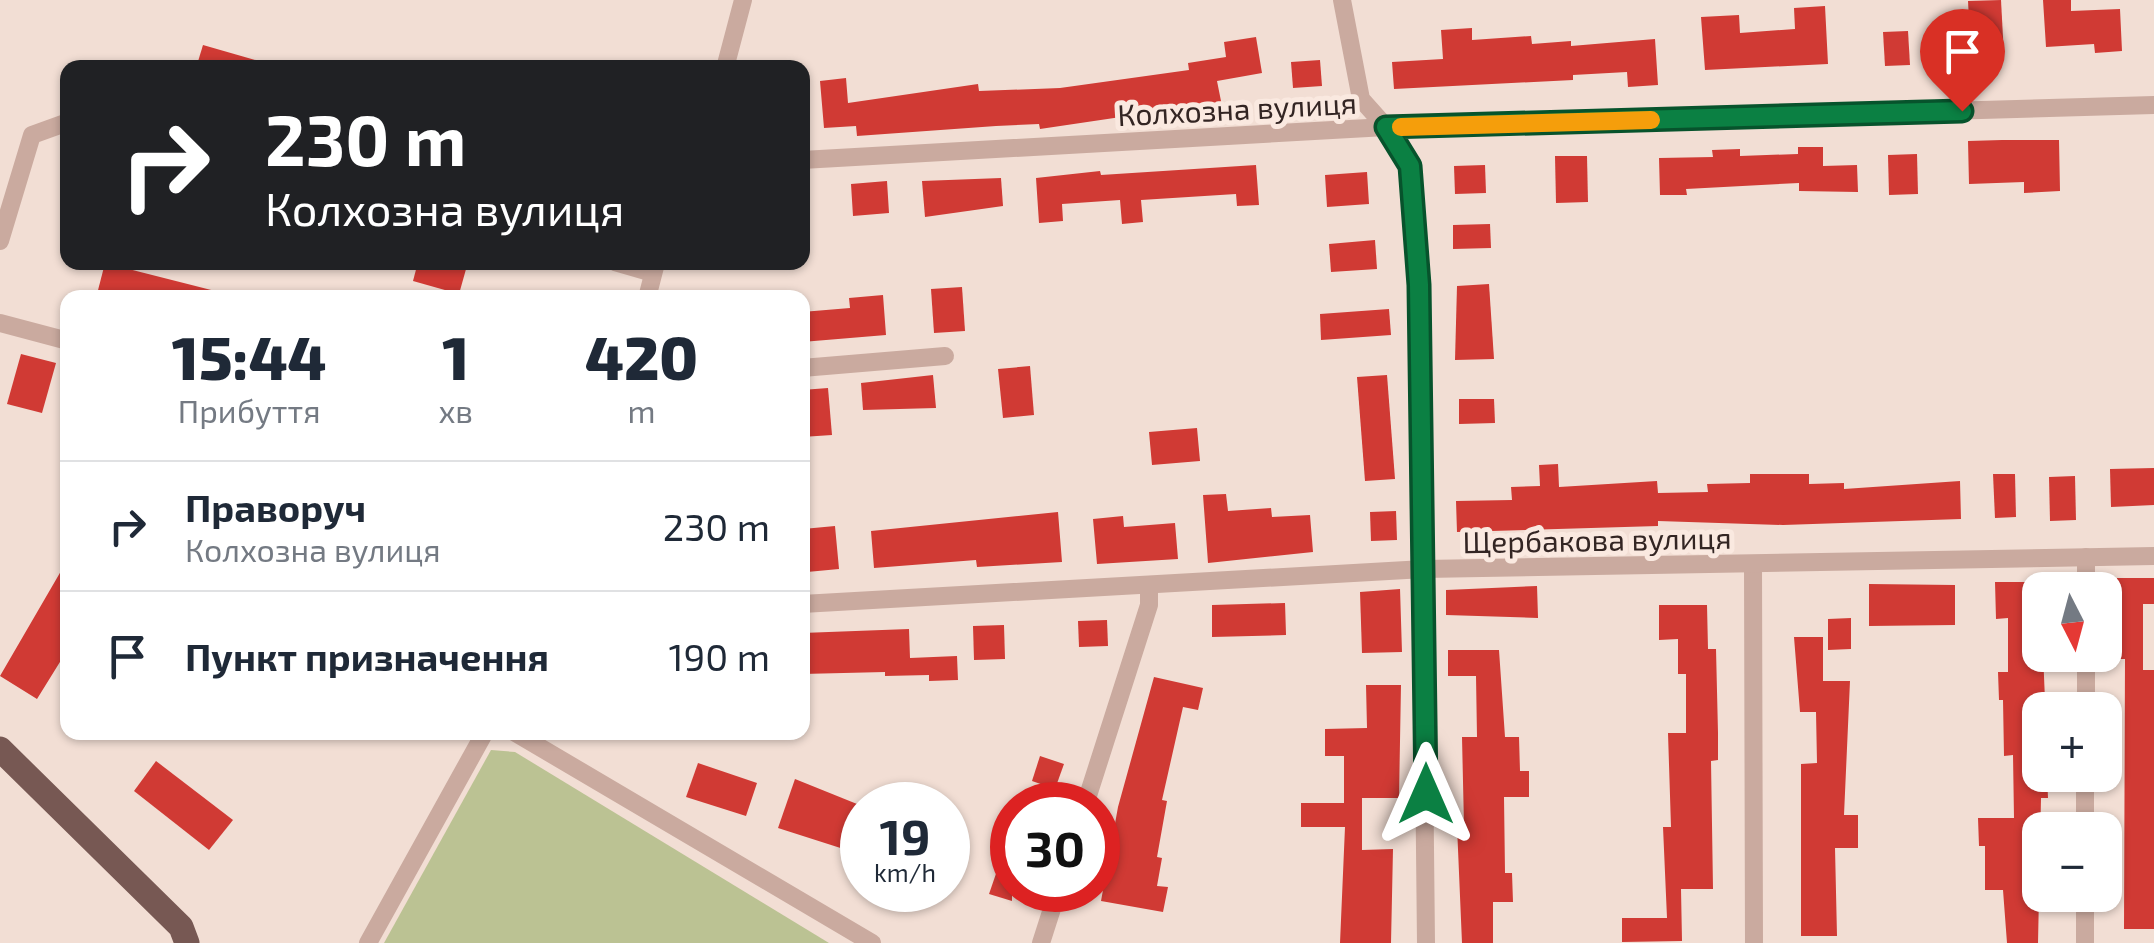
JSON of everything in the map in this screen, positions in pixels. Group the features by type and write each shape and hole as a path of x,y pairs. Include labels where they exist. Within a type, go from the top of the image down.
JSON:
{"main road":[{"path":"0,749 182,927 186,943"}],"street":[{"path":"727,60 742,0"},
{"path":"1342,0 1361,99 1386,127 1410,166 1419,285 1426,943"},
{"name":"Колхозна вулиця","path":"810,160 1386,127 2154,106"},
{"path":"1,233 32,135 60,125"},
{"path":"0,322 60,339"},
{"path":"810,367 945,356"},
{"name":"Щербакова вулиця","path":"810,604 1424,569 2154,556"},
{"path":"2086,557 2086,572"},
{"path":"1753,565 1754,943"},
{"path":"1092,782 1149,605 1149,585"},
{"path":"368,943 481,740"},
{"path":"528,740 872,943"},
{"path":"1041,943 1051,912"},
{"path":"2085,912 2085,943"}],"green space":[{"path":"491,750 515,752 829,943 384,943"}],"building":[{"path":"2001,0 2004,56 1971,58 1968,1"},
{"path":"2043,0 2071,0 2071,11 2120,9 2122,51 2095,53 2094,44 2046,47"},
{"path":"1825,6 1828,64 1705,70 1701,17 1739,15 1740,33 1795,29 1794,8"},
{"path":"1472,28 1472,40 1531,36 1532,44 1571,41 1571,46 1655,39 1658,85 1628,87 1627,72 1573,75 1573,80 1394,89 1392,62 1443,59 1441,30"},
{"path":"1908,31 1910,65 1885,66 1883,32"},
{"path":"1256,37 1262,73 1217,81 1222,106 1195,110 1195,106 1040,129 1039,124 857,136 856,126 824,128 820,81 846,78 848,103 978,84 979,91 1060,88 1189,70 1188,63 1226,57 1224,42"},
{"path":"203,45 256,60 198,60"},
{"path":"1320,60 1322,86 1293,88 1291,62"},
{"path":"2059,140 2060,191 2024,193 2024,182 1969,184 1968,141"},
{"path":"1798,147 1823,147 1823,166 1857,165 1858,192 1799,191 1799,183 1686,189 1687,195 1660,195 1659,158 1713,157 1712,150 1740,149 1740,156 1798,154"},
{"path":"1917,154 1918,194 1889,195 1888,155"},
{"path":"1555,156 1587,156 1588,202 1556,203"},
{"path":"1256,165 1259,205 1237,206 1236,194 1141,200 1143,222 1122,224 1120,200 1062,204 1063,221 1039,223 1036,178 1100,171 1101,175"},
{"path":"1485,165 1486,193 1455,194 1454,166"},
{"path":"1367,172 1369,204 1327,207 1325,175"},
{"path":"1001,178 1003,206 925,217 922,181"},
{"path":"887,181 889,213 853,216 851,184"},
{"path":"1490,224 1491,248 1453,249 1453,225"},
{"path":"1375,240 1377,269 1331,272 1329,244"},
{"path":"103,270 133,270 211,290 98,290"},
{"path":"416,270 466,270 460,290 413,281"},
{"path":"1489,284 1494,359 1455,360 1457,286"},
{"path":"962,287 965,331 934,333 931,289"},
{"path":"883,295 886,335 810,341 810,311 850,308 849,298"},
{"path":"1389,309 1391,335 1321,340 1320,314"},
{"path":"21,354 56,363 42,413 7,404"},
{"path":"1030,366 1034,415 1003,418 998,369"},
{"path":"933,375 936,408 863,410 861,383"},
{"path":"1387,375 1395,479 1365,481 1357,377"},
{"path":"828,388 832,435 810,436 810,389"},
{"path":"1459,399 1494,399 1495,423 1459,424"},
{"path":"1197,428 1200,461 1152,465 1149,432"},
{"path":"1558,464 1559,487 1657,481 1658,493 1708,492 1707,484 1750,483 1750,474 1809,474 1809,484 1844,483 1844,489 1960,481 1961,519 1783,525 1658,521 1658,526 1457,532 1456,501 1512,500 1511,487 1540,486 1539,465"},
{"path":"2154,468 2154,505 2111,507 2110,469"},
{"path":"1993,474 2015,474 2016,517 1995,518"},
{"path":"2075,476 2076,520 2050,521 2049,477"},
{"path":"1226,494 1228,511 1271,508 1272,517 1310,515 1313,552 1208,563 1203,495"},
{"path":"1396,511 1397,540 1371,541 1370,512"},
{"path":"1058,512 1062,562 977,567 976,560 874,568 871,531"},
{"path":"1123,516 1124,527 1175,523 1178,559 1097,564 1093,519"},
{"path":"835,526 839,569 810,572 810,528"},
{"path":"60,573 60,662 37,699 0,676"},
{"path":"2122,578 2154,578 2154,604 2143,604 2143,670 2154,670 2154,929 2124,929"},
{"path":"1995,582 2022,582 2022,672 2044,672 2045,692 2022,692 2022,792 2048,792 2048,798 2041,798 2041,812 2022,812 2022,912 2039,912 2038,943 2007,943 2003,890 1985,890 1985,846 1979,846 1978,818 2014,818 2013,755 2004,756 1998,672 2008,672 2008,618 1996,619"},
{"path":"1869,584 1955,585 1955,625 1869,626"},
{"path":"1537,586 1538,618 1446,615 1446,590"},
{"path":"1400,589 1402,652 1362,653 1360,592"},
{"path":"1285,603 1286,635 1212,637 1212,605"},
{"path":"1659,605 1707,605 1708,649 1716,649 1718,760 1711,761 1713,889 1681,889 1682,941 1622,942 1622,918 1667,918 1663,827 1671,827 1668,733 1686,733 1686,674 1678,674 1678,639 1659,640"},
{"path":"1851,618 1851,649 1828,650 1828,619"},
{"path":"1107,620 1108,646 1079,647 1078,621"},
{"path":"1004,625 1005,659 974,660 973,626"},
{"path":"909,629 910,658 957,656 958,680 929,681 929,675 885,676 885,672 810,674 810,633"},
{"path":"1794,637 1823,637 1823,681 1850,681 1844,815 1858,815 1858,848 1835,848 1837,936 1801,936 1801,764 1817,763 1816,712 1800,712"},
{"path":"1448,650 1499,650 1505,737 1519,737 1520,771 1529,771 1529,797 1504,797 1505,873 1512,873 1513,902 1493,902 1493,943 1462,943 1457,826 1464,826 1462,737 1477,737 1476,676 1448,676"},
{"path":"1154,677 1203,688 1198,710 1183,707 1162,800 1167,801 1157,857 1162,858 1157,886 1168,887 1163,912 1120,904 1120,800"},
{"path":"1366,685 1401,685 1399,798 1362,798 1362,850 1393,849 1391,943 1340,943 1345,827 1301,827 1301,803 1344,803 1344,756 1325,756 1325,729 1367,728"},
{"path":"1040,756 1064,764 1058,782 1032,781"},
{"path":"156,761 233,820 209,850 134,791"},
{"path":"698,763 757,783 746,816 686,797"},
{"path":"795,779 840,797 840,848 778,828"}],"slow traffic":[{"path":"1401,127 1651,120"}],"route":[{"path":"1426,794 1419,285 1410,166 1386,127 1962,111"}]}
